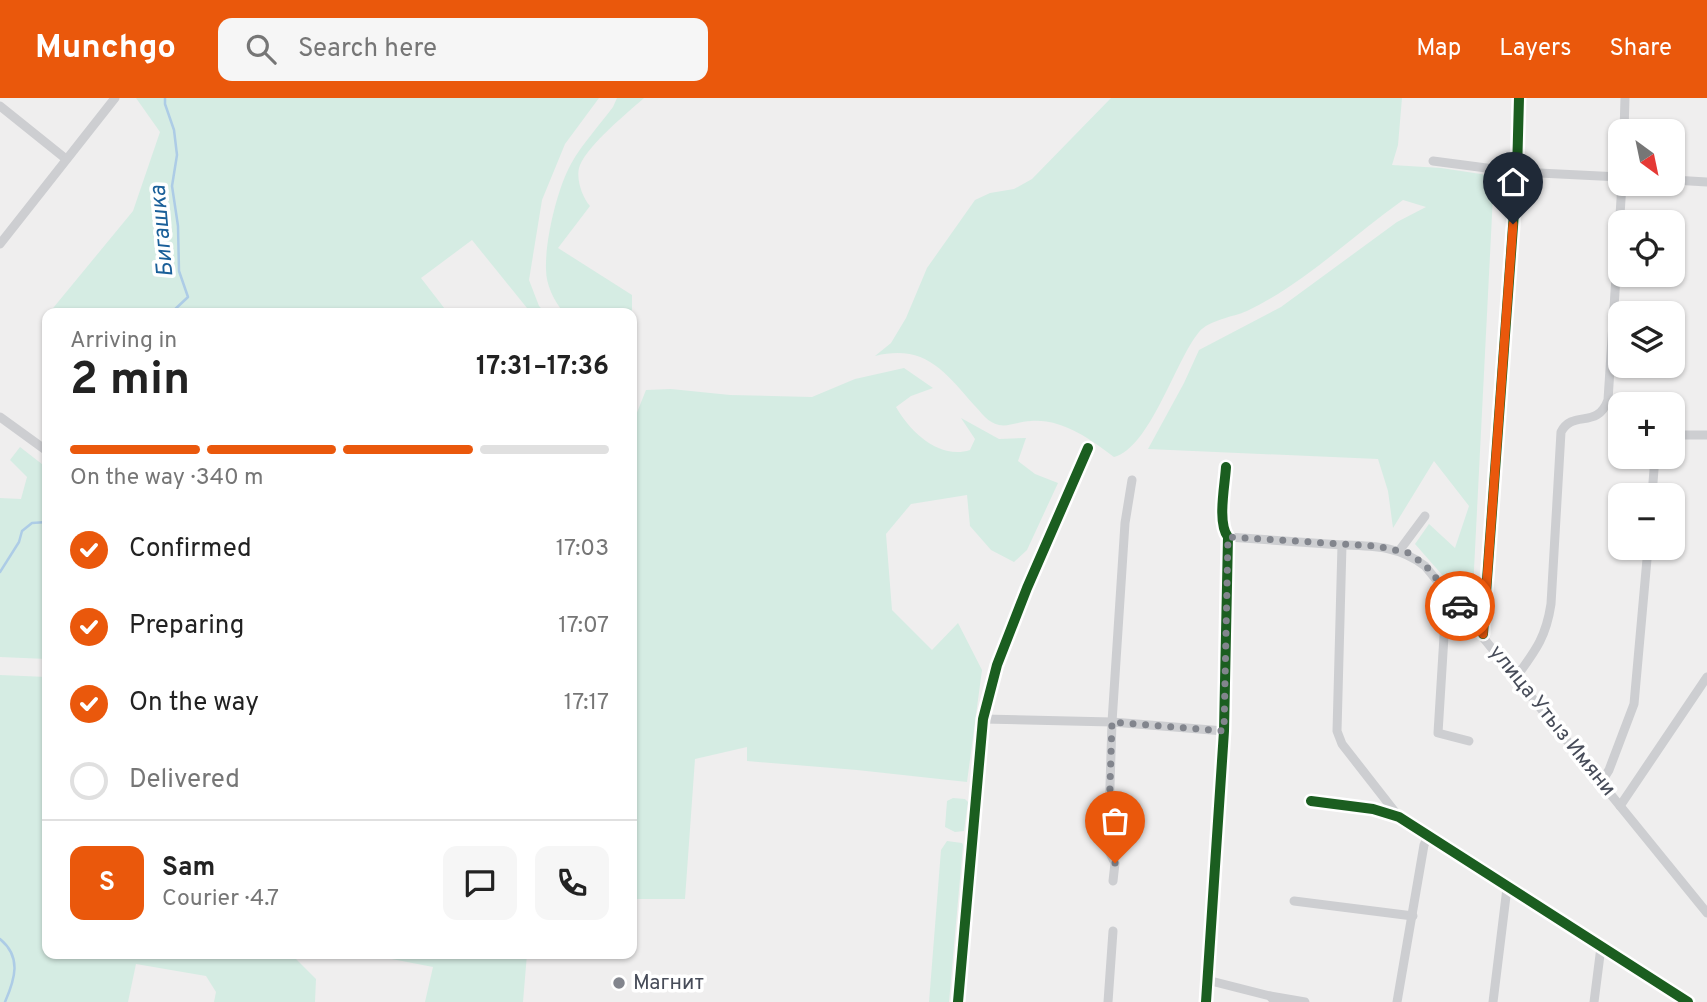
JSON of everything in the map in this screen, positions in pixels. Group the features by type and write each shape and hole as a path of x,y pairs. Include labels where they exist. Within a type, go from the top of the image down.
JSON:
{"street":[{"path":"0,244 115,98"},
{"path":"1483,634 1517,172 1519,98"},
{"path":"1624,119 1625,98"},
{"path":"0,106 66,159"},
{"path":"1433,161 1517,172 1608,176"},
{"path":"1685,181 1707,182"},
{"path":"1517,676 1547,630 1562,432 1571,421 1588,420 1597,416 1605,410 1608,400 1621,196"},
{"path":"0,417 42,447"},
{"path":"1685,435 1707,435"},
{"path":"958,1002 983,719 997,665 1027,588 1088,448"},
{"path":"1206,1002 1224,731 1228,537 1223,531 1222,521 1226,467"},
{"path":"1113,881 1115,863 1108,849 1112,722 1125,523 1132,480"},
{"path":"1399,551 1425,516"},
{"name":"улица Утыз Имяни","path":"1228,537 1376,546 1409,553 1425,565 1704,910"},
{"path":"1342,545 1337,731 1342,744 1399,817 1688,1002"},
{"path":"1600,784 1609,770 1634,704 1647,560"},
{"path":"1454,599 1445,620 1437,733 1469,741"},
{"path":"1620,806 1707,677"},
{"path":"983,719 1112,722 1224,731"},
{"path":"1311,801 1373,809 1399,817"},
{"path":"1396,1002 1424,845 1428,837"},
{"path":"1493,1002 1507,888"},
{"path":"1704,910 1707,898"},
{"path":"1294,901 1413,916"},
{"path":"1108,1002 1114,932"},
{"path":"1594,1002 1601,947"},
{"path":"1207,980 1272,999 1305,1002"}],"green space":[{"path":"136,98 599,98 565,144 542,200 529,280 541,308 527,308 472,240 421,278 444,308 53,308 133,211 160,132"},
{"path":"617,98 644,98 591,148 580,165 579,181 590,206 558,248 632,295 632,308 560,308 551,292 546,275 553,215 571,164"},
{"path":"1111,98 1402,98 1398,145 1392,165 1441,168 1494,176 1472,609 1415,544 1429,524 1455,548 1469,506 1434,461 1393,528 1388,491 1378,459 1148,449 1199,350 1281,307 1397,222 1426,207 1403,200 1289,287 1247,311 1203,328 1190,345 1139,438 1127,450 1114,457 1086,437 1054,423 1031,421 1003,425 991,422 943,371 920,357 892,353 875,356 891,343 906,318 927,268 975,200 990,193 1014,189 1032,179"},
{"path":"904,368 933,388 911,396 896,407 909,426 927,442 948,451 970,450 975,439 961,418 999,439 1026,438 1018,461 1035,474 1058,483 1027,550 1014,562 991,550 970,526 967,495 911,504 886,534 892,610 932,650 958,623 982,670 967,782 747,761 747,747 695,759 685,899 637,899 637,412 646,390 812,397 855,379"},
{"path":"20,447 42,464 42,659 0,657 0,498 21,499 27,477 10,460"},
{"path":"0,675 42,677 42,959 296,959 316,979 315,1002 214,1002 216,992 206,976 136,964 128,1002 0,1002"},
{"path":"953,798 965,799 968,802 964,831 955,832 945,827 947,801"},
{"path":"947,841 963,845 949,1002 929,1002 941,850"},
{"path":"392,959 527,959 523,1002 425,1002 433,967"}],"waterway":[{"name":"Бигашка","path":"165,98 174,130 177,155 172,186 178,226 179,271 188,297 176,308"},
{"name":"Бигашка","path":"0,572 19,542 22,531 32,523 42,522"},
{"name":"Бигашка","path":"0,939 11,953 15,969 5,1002"}],"cycle path":[{"path":"1483,634 1517,172 1519,98"},
{"path":"958,1002 983,719 997,665 1027,588 1088,448"},
{"path":"1206,1002 1224,731 1228,537 1222,513 1226,467"},
{"path":"1311,801 1373,809 1399,817 1688,1002"}],"way so far":[{"path":"1115,863 1108,849 1112,722 1224,731 1228,537 1376,546 1409,553 1425,565 1460,606"}],"place":[{"name":"Магнит","path":"619,983"}],"route":[{"path":"1460,606 1483,634 1513,224"}]}
